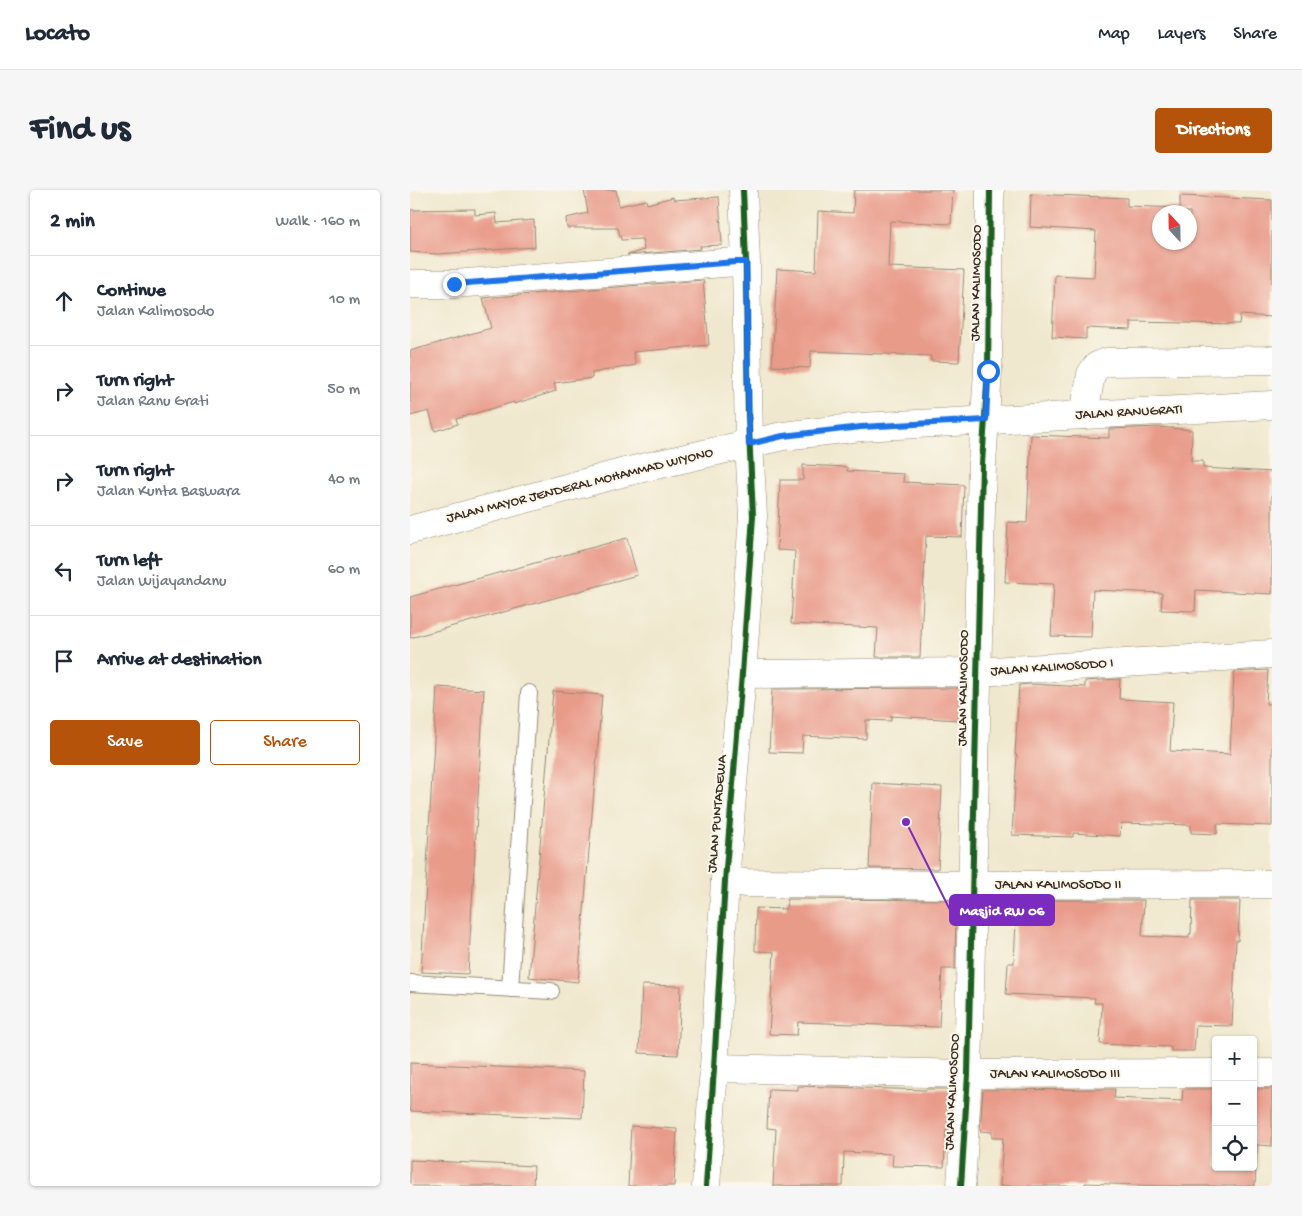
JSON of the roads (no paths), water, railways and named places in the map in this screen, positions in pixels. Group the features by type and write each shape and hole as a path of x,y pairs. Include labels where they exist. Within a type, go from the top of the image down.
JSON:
{"street":[{"name":"JALAN PUNTADEWA","path":"706,1186 725,881 754,516 749,444 743,190"},
{"name":"JALAN KALIMOSODO","path":"961,1186 968,1074 982,464 988,371 990,190"},
{"path":"410,284 454,284 746,262"},
{"path":"1084,415 1092,374 1097,366 1108,362 1272,360"},
{"name":"JALAN RANUGRATI","path":"749,444 783,436 861,427 1272,405"},
{"name":"JALAN MAYOR JENDERAL MOHAMMAD WIYONO","path":"410,530 625,472 749,444"},
{"name":"JALAN KALIMOSODO I","path":"742,674 977,672 1272,654"},
{"name":"JALAN KALIMOSODO II","path":"725,881 972,886 1272,884"},
{"name":"JALAN KALIMOSODO III","path":"714,1068 968,1074 1212,1073"},
{"path":"1257,1073 1272,1073"}],"lane":[{"path":"510,989 529,693"},
{"path":"410,983 551,991"}],"place":[{"name":"Masjid RW 06","path":"906,822"}]}
